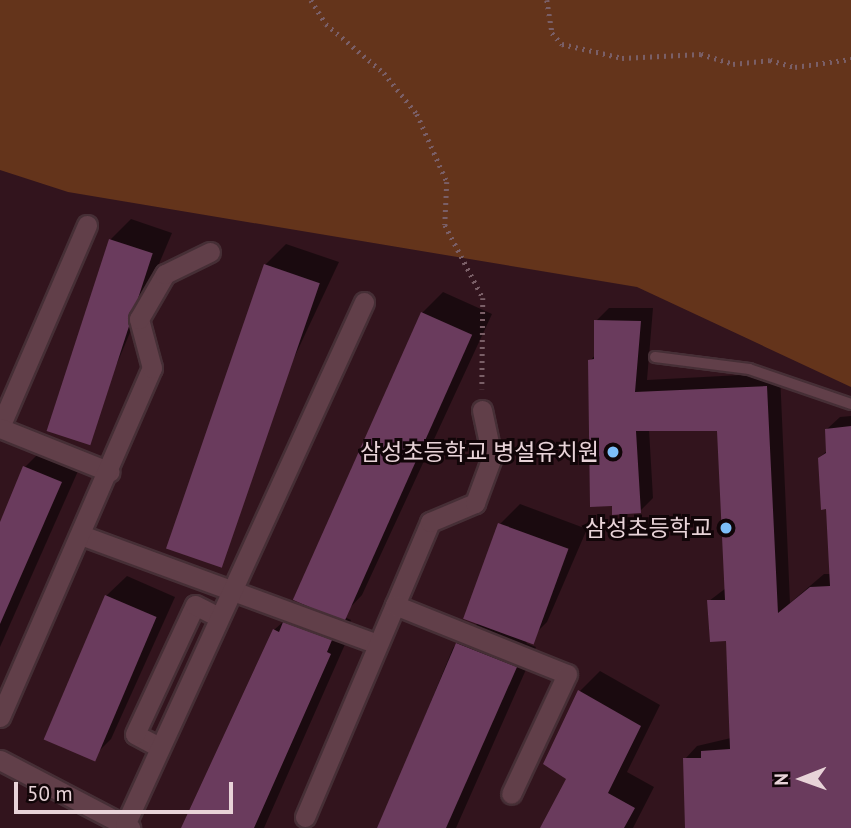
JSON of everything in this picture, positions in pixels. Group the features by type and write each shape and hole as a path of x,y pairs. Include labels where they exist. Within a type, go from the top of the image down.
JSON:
{"street":[{"path":"87,225 0,427 110,472"},
{"path":"0,717 110,472 152,368 139,319 165,274 210,252"},
{"path":"0,760 127,826 159,747 364,302"},
{"path":"305,817 430,522 475,503 492,457 482,410"},
{"path":"81,534 378,644"},
{"path":"159,747 135,734 195,605 219,617"},
{"path":"396,605 568,674 511,794"}],"lane":[{"path":"655,357 748,369 851,404"}],"path":[{"path":"312,0 326,24 384,73 417,114 447,182 445,225 482,298 482,410"},
{"path":"547,0 552,33 562,44 611,56 701,54 733,64 770,60 795,67 851,59"}],"shaded area":[{"path":"0,0 851,0 851,387 637,287 68,192 0,170"}],"building":[{"path":"109,239 153,253 90,445 47,431"},
{"path":"264,264 320,283 222,568 166,549"},
{"path":"421,312 472,335 344,623 293,600"},
{"path":"594,320 641,321 635,392 767,386 778,613 810,587 830,586 826,509 821,510 818,458 826,453 825,429 851,426 851,828 685,828 683,758 701,758 701,751 730,749 726,641 710,642 707,600 725,600 717,431 636,431 641,513 612,515 612,506 590,507 588,360 594,359"},
{"path":"23,466 62,482 0,624 0,522"},
{"path":"498,523 568,549 534,645 463,619"},
{"path":"105,595 157,617 95,761 44,740"},
{"path":"283,622 332,640 327,652 331,654 254,828 181,828 273,629 279,632"},
{"path":"456,643 517,667 446,828 377,828"},
{"path":"578,690 641,726 608,793 635,808 624,828 540,828 566,779 543,764"}],"place":[{"name":"삼성초등학교 병설유치원","path":"613,452"},
{"name":"삼성초등학교","path":"726,528"}]}
